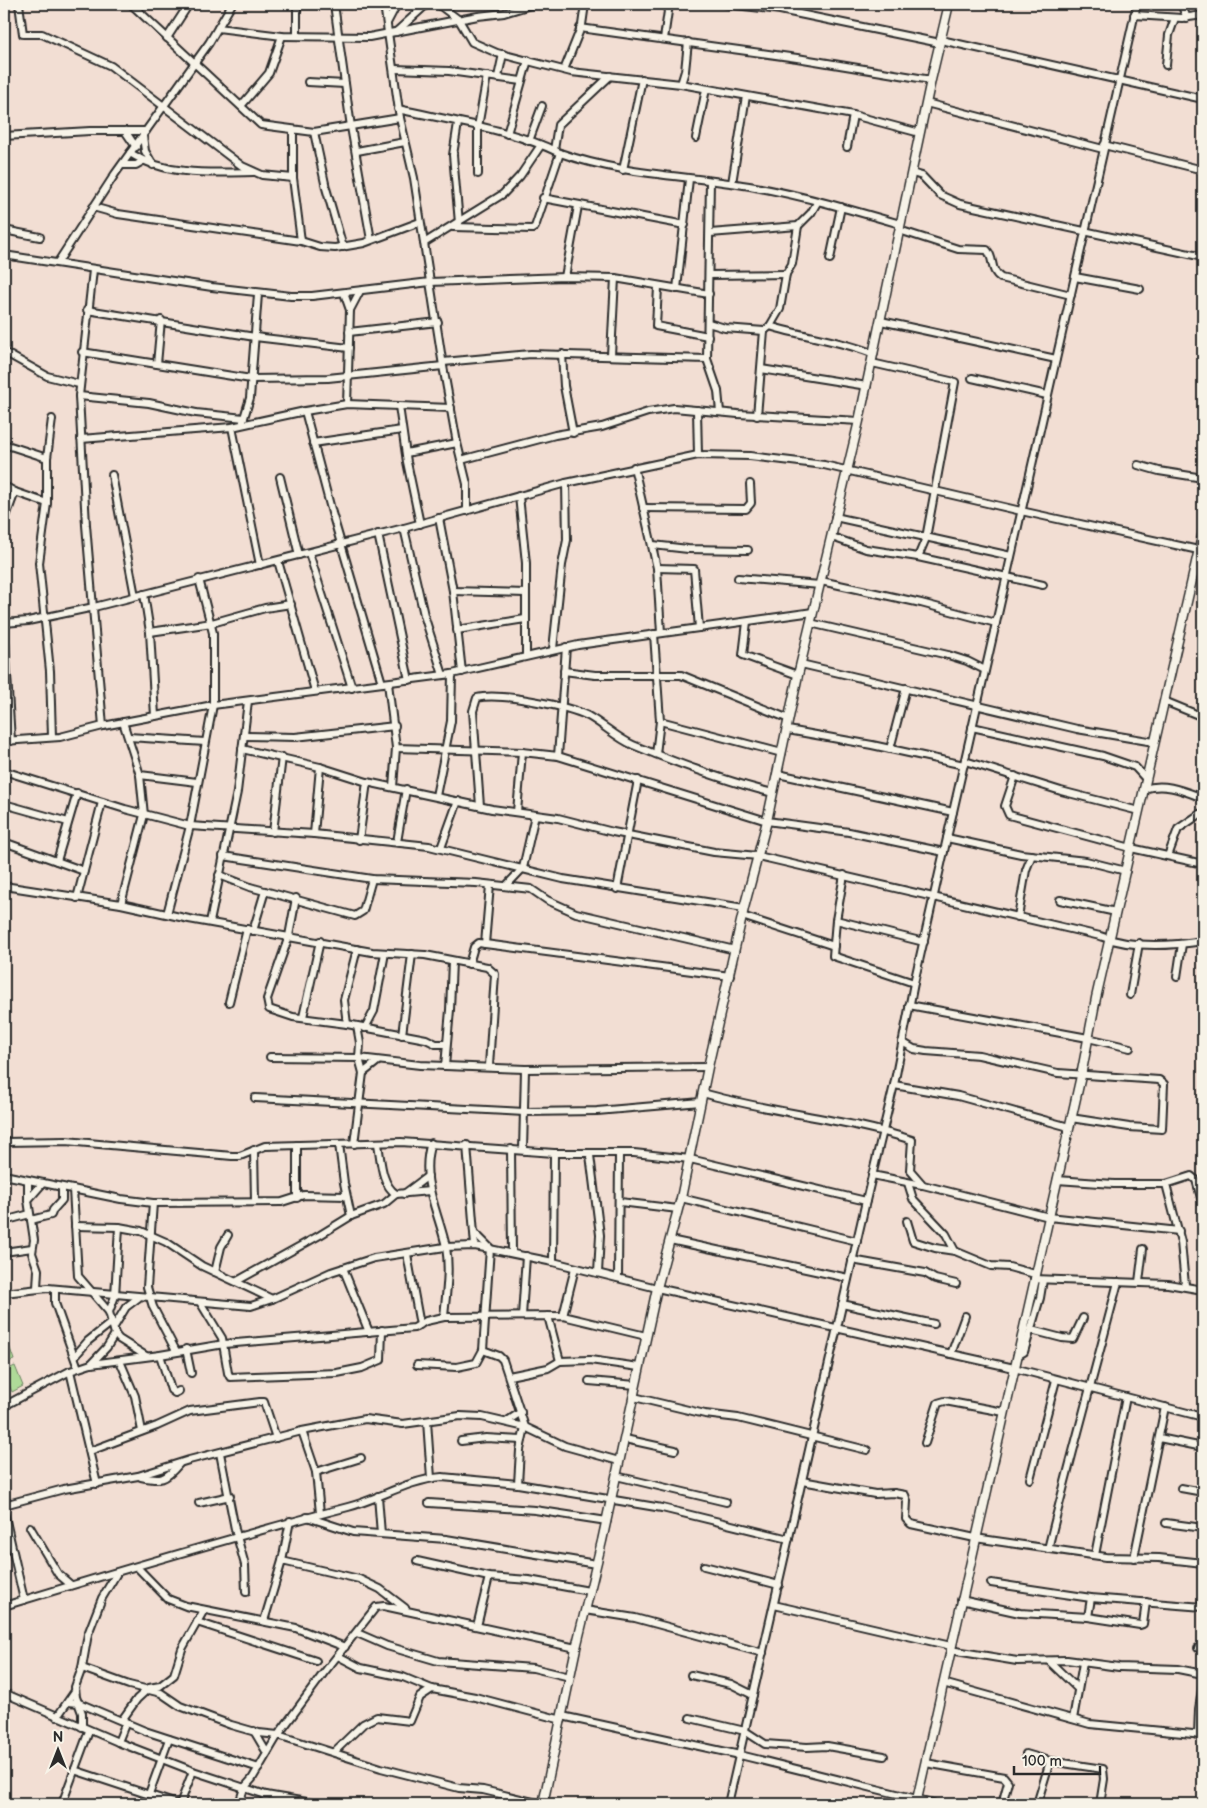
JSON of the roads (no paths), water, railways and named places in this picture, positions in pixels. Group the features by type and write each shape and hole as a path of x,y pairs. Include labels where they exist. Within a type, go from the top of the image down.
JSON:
{"street":[{"path":"19,4 23,34 42,34 111,66 214,147 252,172 262,175 293,178"},
{"path":"131,4 261,125 292,131 314,132 400,118"},
{"path":"167,38 188,4"},
{"path":"58,262 93,207 218,28 232,4"},
{"path":"297,4 297,35"},
{"path":"334,4 351,127 357,151 371,240"},
{"path":"384,4 398,109 438,322 443,364 457,443 467,484 467,511"},
{"path":"387,24 397,4"},
{"path":"396,32 427,4"},
{"path":"438,4 458,20 472,42 484,49 564,70 681,84 853,115 920,133"},
{"path":"218,28 282,36 339,37 388,35 458,20 504,13 534,4"},
{"path":"564,70 580,28 586,4"},
{"path":"664,39 669,4"},
{"path":"726,4 748,4 941,42 1203,99"},
{"path":"82,1668 129,1685 149,1688 161,1693 180,1706 254,1731 278,1735 381,1768 459,1788 483,1790 543,1804 576,1648 612,1500 646,1336 681,1198 742,916 767,821 810,622 867,386 926,103 950,4"},
{"path":"728,1804 813,1438 856,1241 894,1085 909,1004 1071,295 1118,80 1137,4"},
{"path":"1181,4 1187,18"},
{"path":"1134,15 1175,18 1203,15"},
{"path":"1166,65 1168,35 1175,18"},
{"path":"580,28 688,42 931,80"},
{"path":"241,106 269,73 282,36"},
{"path":"681,84 685,70 688,42"},
{"path":"498,77 503,54"},
{"path":"507,134 528,60"},
{"path":"394,69 422,68 521,81"},
{"path":"478,174 478,127 487,76"},
{"path":"456,225 532,229 535,227 557,152 558,125 610,76"},
{"path":"623,170 642,79"},
{"path":"308,82 345,84"},
{"path":"696,138 706,89"},
{"path":"732,183 746,96"},
{"path":"926,103 1203,170"},
{"path":"529,141 542,106"},
{"path":"398,109 507,134 589,163 623,170 732,183 840,207 958,249 987,250 990,253 993,271 1000,278 1071,295"},
{"path":"847,147 853,115"},
{"path":"456,225 453,155 458,123"},
{"path":"4,136 125,131 144,134"},
{"path":"125,131 136,147"},
{"path":"292,131 293,178 301,241"},
{"path":"314,132 326,188 343,247"},
{"path":"144,134 145,151 153,165"},
{"path":"357,151 405,142"},
{"path":"424,243 456,225 508,190 541,145"},
{"path":"130,153 143,162 179,170 215,173 252,172"},
{"path":"122,165 136,165 143,162"},
{"path":"912,173 922,176 940,196 960,204 1203,257"},
{"path":"677,289 689,179"},
{"path":"710,180 707,358 721,400 720,412"},
{"path":"543,198 685,225"},
{"path":"708,323 725,328 764,331 770,326 780,309 786,274 792,264 798,226 818,201"},
{"path":"565,277 578,206"},
{"path":"93,207 118,214 301,241 327,249 371,240 420,222"},
{"path":"830,258 840,207"},
{"path":"710,233 798,226"},
{"path":"4,230 40,237"},
{"path":"4,255 258,294 312,296 430,282 565,277 616,278 658,287 709,294"},
{"path":"92,270 82,352 79,396 103,726"},
{"path":"709,275 786,274"},
{"path":"1074,277 1140,289"},
{"path":"611,356 616,278"},
{"path":"658,287 656,326 708,336"},
{"path":"350,310 360,290"},
{"path":"344,293 350,310 347,404"},
{"path":"241,425 249,404 258,294"},
{"path":"88,310 161,320 255,337 349,348"},
{"path":"157,364 161,320"},
{"path":"881,320 1056,359"},
{"path":"349,332 438,322"},
{"path":"770,326 856,347 874,354"},
{"path":"757,416 764,331"},
{"path":"4,352 47,376 80,384"},
{"path":"82,352 251,379 349,376 531,354 707,358"},
{"path":"562,354 564,386 573,433"},
{"path":"872,363 955,382 937,491 926,538 918,557"},
{"path":"761,369 867,386"},
{"path":"972,378 1047,396"},
{"path":"79,396 149,403 196,413 244,418"},
{"path":"81,439 232,427 347,404 451,408"},
{"path":"399,406 420,524"},
{"path":"461,460 555,435 610,425 656,410 674,408 757,416 859,421"},
{"path":"697,410 698,455"},
{"path":"305,411 341,544 385,683 395,726 396,748 393,787"},
{"path":"52,419 47,458 47,503 39,552 51,692 52,737"},
{"path":"232,427 260,565"},
{"path":"313,443 402,430"},
{"path":"406,453 457,443"},
{"path":"4,444 47,458"},
{"path":"11,741 4,624 45,618 94,607 199,579 278,561 420,524 566,482 698,455 750,456 847,469 1021,511 1201,551"},
{"path":"1138,465 1159,471 1203,478"},
{"path":"634,467 657,568 662,633"},
{"path":"112,475 135,596"},
{"path":"280,477 299,555"},
{"path":"554,649 562,565 567,540 566,482"},
{"path":"643,508 746,509 750,503 750,484"},
{"path":"4,486 15,492 47,503"},
{"path":"4,522 15,492"},
{"path":"519,496 525,544 526,656"},
{"path":"836,517 1011,556"},
{"path":"439,518 453,591 462,672"},
{"path":"404,528 424,615 443,675"},
{"path":"916,1802 1081,1076 1154,742 1201,551 1203,532"},
{"path":"378,534 409,680"},
{"path":"832,537 866,549 918,557 1043,585"},
{"path":"653,545 688,549 748,550"},
{"path":"309,553 352,688"},
{"path":"278,561 314,692"},
{"path":"657,568 694,569 698,628"},
{"path":"738,578 820,583 921,603 996,623"},
{"path":"167,914 190,826 212,706 214,643 212,623 199,579"},
{"path":"453,591 525,593"},
{"path":"144,594 150,632 155,716"},
{"path":"150,632 212,623 265,608 291,604"},
{"path":"4,741 66,736 103,726 212,706 452,674 566,647 813,612"},
{"path":"457,630 526,619"},
{"path":"747,622 743,655 798,675"},
{"path":"810,622 948,655 967,661 985,670"},
{"path":"654,634 655,677 660,721 656,754"},
{"path":"558,756 566,647"},
{"path":"801,664 1077,729 1154,742"},
{"path":"564,671 595,675 655,677 675,675 691,678 789,719"},
{"path":"436,796 447,748 452,705 452,674"},
{"path":"890,749 906,688"},
{"path":"480,806 473,711 477,698 501,697 561,707 583,714 622,740 656,754 714,776 773,792"},
{"path":"210,922 230,829 248,701"},
{"path":"1164,701 1203,717"},
{"path":"660,721 782,753"},
{"path":"121,904 144,815 140,775 123,722"},
{"path":"244,736 296,737 395,726"},
{"path":"972,727 1103,756 1135,767 1146,779"},
{"path":"788,730 964,763 1014,776 1060,791 1139,811"},
{"path":"129,737 205,742"},
{"path":"396,748 447,748 558,756 767,821 849,832 944,852"},
{"path":"242,749 320,767 367,782 480,806 558,818 714,852 758,856 1110,940 1182,944 1203,941"},
{"path":"517,812 522,752"},
{"path":"273,832 282,757"},
{"path":"314,834 320,767"},
{"path":"4,771 144,815 190,826 314,834 441,848 538,873 616,889 744,908"},
{"path":"778,774 953,812"},
{"path":"140,775 197,782"},
{"path":"1014,776 1006,806 1009,815 1131,848 1203,864"},
{"path":"616,889 638,780"},
{"path":"359,840 367,782"},
{"path":"1144,789 1155,786 1169,787 1203,798"},
{"path":"397,842 406,790"},
{"path":"57,861 77,793"},
{"path":"441,848 458,801"},
{"path":"77,898 102,802"},
{"path":"4,804 68,822"},
{"path":"1168,856 1178,830 1203,812"},
{"path":"506,886 523,868 535,815"},
{"path":"947,838 1032,856 1086,861 1126,870"},
{"path":"4,842 84,871"},
{"path":"223,856 372,879 490,884 534,890 546,900 585,916 735,950"},
{"path":"1018,917 1026,870 1032,856"},
{"path":"219,875 265,891 357,916 363,912 372,879"},
{"path":"844,875 836,920 833,953 836,958 914,983"},
{"path":"485,944 490,884"},
{"path":"4,886 121,904 357,949 412,954 487,967 495,974 489,1066"},
{"path":"229,1002 250,930 265,891"},
{"path":"296,898 289,936 267,1006 277,1013 347,1024 426,1039 436,1044 446,1044"},
{"path":"1060,900 1116,912"},
{"path":"742,916 834,946"},
{"path":"836,920 924,942"},
{"path":"303,1017 320,941"},
{"path":"469,964 474,947 479,943 730,976"},
{"path":"1130,995 1139,943"},
{"path":"1177,977 1182,944"},
{"path":"347,1024 344,1000 357,949"},
{"path":"365,1028 374,1011 386,953"},
{"path":"402,1035 412,954"},
{"path":"445,1066 452,960"},
{"path":"909,1004 1088,1038 1130,1048"},
{"path":"354,1144 363,1073 359,1058 360,1043 357,1026"},
{"path":"902,1042 926,1051 979,1056 1081,1076 1162,1082 1164,1084 1163,1128 1160,1130 1071,1118"},
{"path":"270,1057 359,1058 445,1066 489,1066 526,1069 708,1067"},
{"path":"363,1073 378,1061"},
{"path":"524,1150 526,1069"},
{"path":"894,1085 958,1096 1069,1127"},
{"path":"703,1093 742,1104 833,1121 912,1140 910,1170 924,1185"},
{"path":"254,1098 298,1102 322,1100 524,1112 597,1111 701,1102"},
{"path":"4,1142 66,1141 232,1156 240,1156 265,1146 419,1142 554,1153 619,1154 690,1159 866,1201"},
{"path":"419,1142 427,1156"},
{"path":"431,1143 427,1156 430,1191 446,1247 447,1270 444,1316"},
{"path":"339,1144 346,1196 351,1216"},
{"path":"378,1144 385,1179 388,1187 396,1194"},
{"path":"296,1198 297,1145"},
{"path":"467,1145 475,1246"},
{"path":"512,1149 512,1253"},
{"path":"254,1150 255,1201"},
{"path":"553,1262 554,1153"},
{"path":"618,1278 619,1154"},
{"path":"590,1155 600,1235 598,1273"},
{"path":"4,1175 153,1203 282,1202 310,1195 322,1197 346,1196"},
{"path":"872,1175 924,1185 1049,1217 1179,1231"},
{"path":"404,1194 428,1176"},
{"path":"1057,1180 1114,1184 1166,1184 1194,1177 1203,1205"},
{"path":"28,1180 28,1200 34,1240 32,1256 38,1270 37,1288"},
{"path":"28,1200 43,1183"},
{"path":"908,1183 913,1199 946,1234 955,1251"},
{"path":"1166,1184 1179,1231 1185,1285"},
{"path":"4,1221 51,1216 53,1210 62,1200 62,1187"},
{"path":"73,1189 77,1272 81,1282 94,1294 108,1312 114,1328 125,1344 147,1356"},
{"path":"237,1281 351,1216 384,1204 396,1194 430,1191"},
{"path":"681,1198 856,1241"},
{"path":"620,1202 678,1210"},
{"path":"153,1203 152,1235 146,1288 149,1298 176,1351"},
{"path":"906,1220 912,1241 935,1248 955,1251 991,1266 1009,1267 1043,1280 1139,1282 1185,1285 1203,1290"},
{"path":"75,1226 119,1227 152,1235 215,1272 272,1299"},
{"path":"108,1312 115,1296 119,1227"},
{"path":"417,1365 459,1367 476,1363 483,1350 490,1248 475,1233"},
{"path":"215,1272 220,1247 228,1235"},
{"path":"670,1240 848,1278"},
{"path":"4,1293 37,1288 251,1306 272,1299 343,1268 374,1258 446,1247 475,1246 553,1262 657,1288 1014,1368 1203,1417"},
{"path":"4,1252 32,1248"},
{"path":"1139,1282 1143,1249"},
{"path":"406,1254 420,1325"},
{"path":"522,1316 526,1256"},
{"path":"852,1260 924,1274 956,1284"},
{"path":"343,1268 369,1332"},
{"path":"563,1316 575,1268"},
{"path":"1017,1356 1024,1352 1040,1298 1043,1280"},
{"path":"77,1291 81,1282"},
{"path":"1048,1549 1118,1282"},
{"path":"92,1364 107,1347 114,1328 126,1307 146,1288"},
{"path":"55,1289 55,1303 78,1368"},
{"path":"200,1302 224,1344 230,1377 322,1374 358,1369 381,1360 382,1330"},
{"path":"842,1304 934,1324"},
{"path":"4,1406 70,1371 92,1364 147,1356 160,1356 176,1351 224,1344 414,1328 444,1316 563,1316 646,1336"},
{"path":"548,1316 560,1361"},
{"path":"951,1354 965,1316"},
{"path":"1031,1330 1073,1339 1082,1318"},
{"path":"74,1356 88,1341 114,1328"},
{"path":"186,1350 191,1373"},
{"path":"483,1350 501,1358 509,1376 525,1427 518,1484"},
{"path":"160,1356 171,1390 175,1393 179,1391"},
{"path":"509,1376 548,1368 560,1361 590,1360 639,1367"},
{"path":"120,1361 135,1396 142,1431"},
{"path":"70,1371 97,1484"},
{"path":"1030,1479 1056,1380"},
{"path":"589,1381 636,1385"},
{"path":"634,1397 704,1414 738,1418 867,1450"},
{"path":"1094,1555 1126,1397"},
{"path":"925,1443 938,1403 945,1401 1004,1412"},
{"path":"90,1451 190,1411 264,1402 276,1438"},
{"path":"1134,1558 1144,1520 1165,1407"},
{"path":"506,1422 520,1412"},
{"path":"4,1496 6,1505 64,1489 138,1476 302,1431 365,1419 403,1424 471,1415 525,1427 565,1446 619,1460"},
{"path":"141,1420 156,1426"},
{"path":"427,1421 431,1478"},
{"path":"302,1431 316,1472 320,1513"},
{"path":"461,1440 486,1438 522,1440"},
{"path":"1158,1438 1203,1447"},
{"path":"624,1439 675,1450"},
{"path":"220,1453 244,1566 246,1592"},
{"path":"316,1472 361,1458"},
{"path":"138,1476 159,1480 168,1476 180,1463"},
{"path":"616,1476 726,1502"},
{"path":"4,1606 290,1521 349,1506 431,1478 442,1477 518,1484 662,1508 789,1539"},
{"path":"802,1481 875,1494 894,1493 905,1495 907,1501 906,1519 911,1524 975,1538 1115,1558 1159,1558 1203,1563"},
{"path":"1181,1488 1203,1492"},
{"path":"199,1503 230,1496"},
{"path":"378,1496 381,1534"},
{"path":"429,1503 536,1510 607,1521"},
{"path":"4,1512 24,1600"},
{"path":"306,1517 353,1532 446,1539 596,1564"},
{"path":"264,1621 282,1561 290,1521"},
{"path":"1166,1523 1203,1528"},
{"path":"30,1528 58,1574 71,1585"},
{"path":"282,1561 359,1579 380,1589 408,1611"},
{"path":"417,1561 489,1577 528,1580 589,1591"},
{"path":"704,1566 779,1585"},
{"path":"137,1567 168,1599 204,1610 305,1631 345,1647"},
{"path":"57,1717 75,1691 82,1668 88,1634 108,1586 117,1572"},
{"path":"99,1577 108,1586"},
{"path":"477,1626 489,1577"},
{"path":"991,1583 1091,1598 1203,1607"},
{"path":"1088,1617 1091,1598"},
{"path":"961,1600 1020,1613 1088,1617 1115,1623 1144,1624 1146,1602"},
{"path":"774,1605 951,1648 1017,1661 1067,1660 1082,1664 1119,1668 1178,1669 1203,1674"},
{"path":"239,1804 244,1788 259,1768 278,1735 376,1607 384,1606 576,1648"},
{"path":"118,1742 124,1721 137,1699 149,1688 160,1686 174,1675 182,1649 204,1610"},
{"path":"585,1610 635,1618 763,1653"},
{"path":"197,1622 316,1661"},
{"path":"357,1633 388,1646 438,1661 515,1666 544,1670 570,1677"},
{"path":"338,1656 361,1668 402,1677 432,1689 740,1756 916,1802 937,1804"},
{"path":"1049,1661 1077,1688"},
{"path":"1073,1719 1082,1664"},
{"path":"691,1675 731,1684 753,1695"},
{"path":"943,1683 1073,1719 1110,1727 1201,1735 1199,1709 1203,1684"},
{"path":"334,1752 363,1724 377,1717 410,1721 420,1697 432,1689"},
{"path":"75,1691 82,1713 82,1727"},
{"path":"4,1693 118,1742 193,1770 266,1795 318,1804"},
{"path":"68,1702 78,1703 168,1739 259,1768"},
{"path":"71,1722 82,1713"},
{"path":"690,1718 745,1731 765,1744 807,1748 827,1746 884,1756"},
{"path":"62,1804 89,1730"},
{"path":"254,1731 267,1753"},
{"path":"149,1794 168,1739"},
{"path":"1026,1754 1050,1761 1103,1769 1104,1779 1100,1804"},
{"path":"1037,1804 1050,1761"},
{"path":"926,1763 1004,1777 1008,1782 1002,1804"},
{"path":"74,1770 178,1804 193,1770"},
{"path":"265,1804 266,1795"},
{"path":"281,1797 284,1804"}]}
